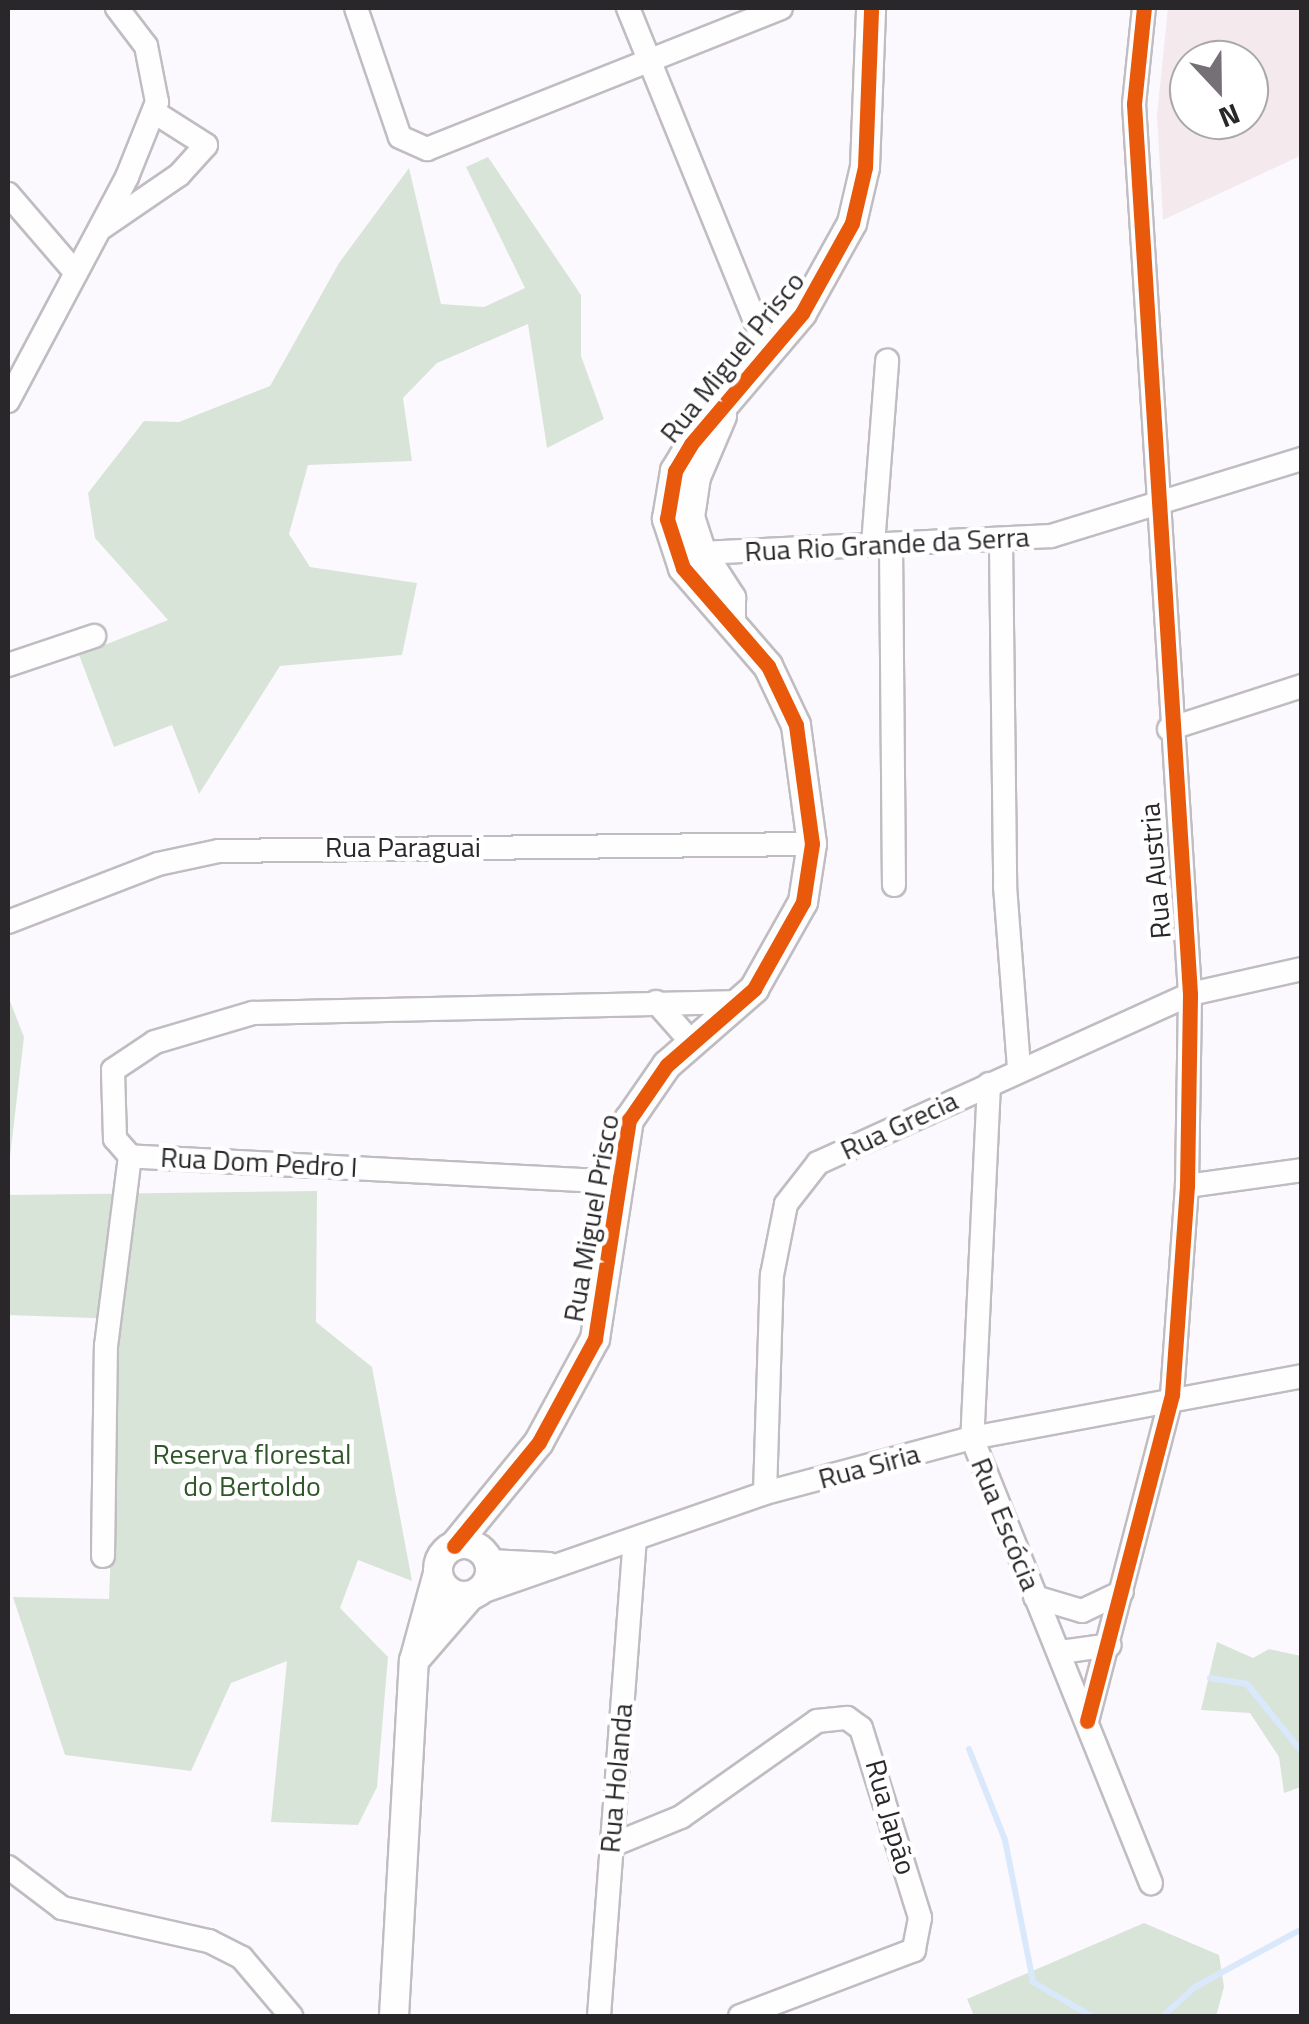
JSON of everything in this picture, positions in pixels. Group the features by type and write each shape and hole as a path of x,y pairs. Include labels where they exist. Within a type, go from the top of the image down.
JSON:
{"street":[{"path":"8,400 100,229 155,107 146,46 117,8"},
{"path":"356,8 400,137 412,148 443,145 647,58 781,8"},
{"path":"628,8 769,356"},
{"name":"Rua Miguel Prisco","path":"731,617 731,598 702,554 691,496 722,416 832,271 852,223 866,151 871,8"},
{"name":"Rua Austria","path":"1088,1721 1172,1395 1187,1186 1190,994 1155,508 1134,104 1144,8"},
{"path":"100,229 179,174 206,145 155,107"},
{"path":"8,194 76,272"},
{"path":"887,361 882,544 894,885"},
{"name":"Rua Miguel Prisco","path":"394,2016 414,1661 438,1573 454,1546 505,1486 571,1392 595,1339 629,1120 656,1079 742,1002 803,902 812,844 796,725 768,666 731,617 713,611 690,578 667,519 675,471 706,424 722,416"},
{"name":"Rua Rio Grande da Serra","path":"702,554 1001,542 1155,508 1302,460"},
{"path":"1001,542 1004,866 1018,1070"},
{"path":"8,665 94,636"},
{"path":"1169,730 1302,686"},
{"name":"Rua Paraguai","path":"8,922 158,864 219,851 812,844"},
{"name":"Rua Grecia","path":"765,1493 772,1275 786,1204 818,1162 1190,994 1302,969"},
{"path":"656,1002 693,1044"},
{"name":"Rua Dom Pedro I","path":"618,1182 130,1156 115,1139 113,1070 142,1048 223,1018 742,1002"},
{"name":"Rua Escócia","path":"989,1084 972,1438 1151,1882"},
{"path":"103,1556 106,1346 130,1156"},
{"path":"1187,1186 1302,1170"},
{"name":"Rua Siria","path":"474,1594 765,1493 972,1438 1172,1395 1302,1376"},
{"name":"Rua Miguel Prisco","path":"414,1661 474,1594 505,1486"},
{"name":"Rua Holanda","path":"598,2016 635,1540"},
{"path":"454,1546 487,1557"},
{"name":"Rua Siria","path":"487,1557 563,1565"},
{"path":"438,1573 452,1593 474,1594"},
{"path":"1034,1597 1082,1610 1122,1592"},
{"path":"1061,1652 1110,1644"},
{"name":"Rua Japão","path":"610,1846 680,1817 817,1722 847,1718 861,1728 920,1918 914,1950 740,2016"},
{"path":"8,1868 62,1908 209,1941 242,1958 291,2016"}],"shaded area":[{"path":"1168,8 1301,8 1302,155 1163,220 1157,115"}],"green space":[{"path":"488,157 581,295 581,356 604,419 547,448 528,324 437,363 403,398 412,461 308,465 289,534 310,567 417,583 402,655 280,666 199,794 172,725 114,747 79,655 168,620 95,538 88,493 144,421 179,422 270,386 339,263 409,168 441,304 484,307 525,288 466,167"},
{"path":"8,996 24,1037 8,1174"},
{"name":"Reserva florestal do Bertoldo","path":"317,1191 316,1322 372,1367 412,1581 358,1560 340,1608 388,1657 377,1787 358,1825 271,1822 287,1661 231,1683 191,1771 65,1755 13,1597 109,1599 120,1319 8,1315 8,1195"},
{"path":"1217,1642 1253,1658 1269,1649 1301,1656 1301,1787 1284,1793 1279,1757 1250,1713 1201,1710"},
{"path":"1144,1923 1219,1955 1224,1987 1216,2016 974,2016 967,1999"}],"waterway":[{"path":"1210,1678 1247,1684 1302,1752"},
{"path":"969,1749 1005,1840 1033,1982 1091,2016"},
{"path":"1163,2016 1195,1987 1302,1929"}],"cycle path":[{"path":"454,1546 539,1442 595,1339 629,1120 667,1065 754,989 803,902 812,844 796,725 768,666 683,568 667,519 675,471 691,444 802,313 852,223 865,167 871,8"},
{"path":"1087,1721 1172,1395 1187,1186 1190,994 1134,104 1144,8"}]}
